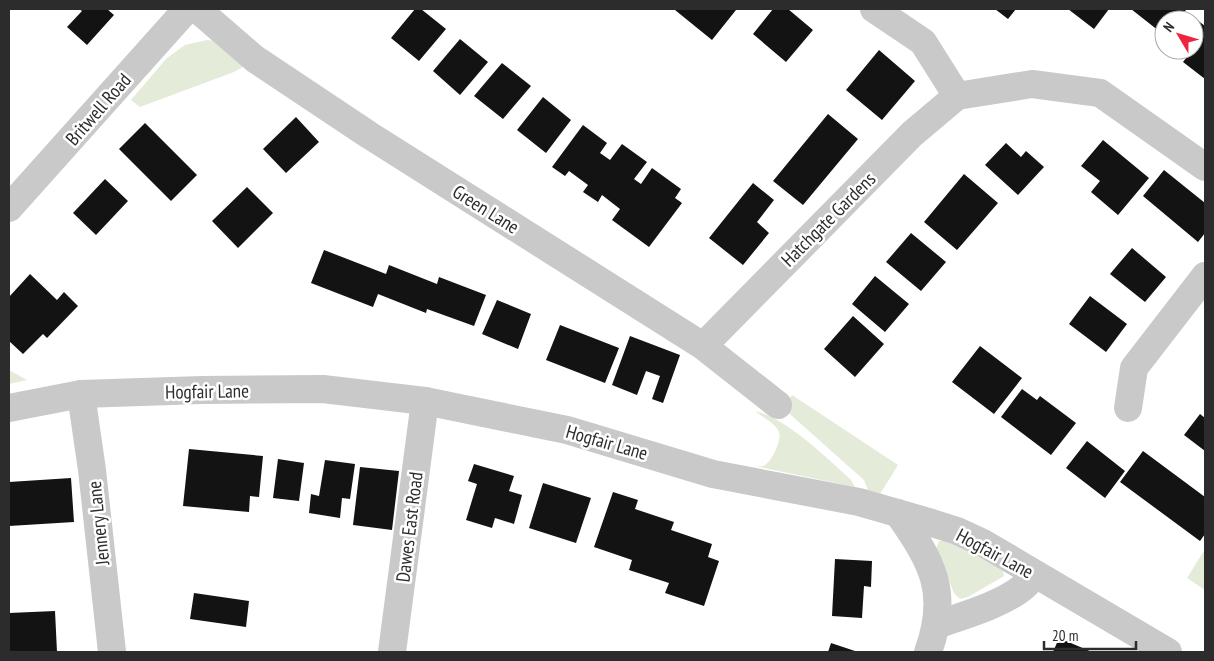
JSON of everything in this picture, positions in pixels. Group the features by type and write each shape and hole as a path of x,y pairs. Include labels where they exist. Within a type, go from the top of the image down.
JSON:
{"street":[{"name":"Britwell Road","path":"9,208 187,9"},
{"name":"Green Lane","path":"197,9 263,64 377,140 703,346 778,405"},
{"path":"874,9 923,42 957,96 1032,84 1100,93 1205,167"},
{"name":"Hatchgate Gardens","path":"703,346 912,134 957,96"},
{"path":"1128,408 1134,368 1205,276"},
{"name":"Hogfair Lane","path":"9,408 81,394 323,389 425,401 567,430 713,474 859,502 956,531 983,543 1168,652"},
{"name":"Jennery Lane","path":"81,394 92,470 112,652"},
{"name":"Dawes East Road","path":"392,652 425,401"},
{"path":"898,514 927,557 938,589 936,625 928,652"},
{"path":"936,625 1001,600 1021,589 1036,574"}],"green space":[{"path":"207,40 227,42 250,63 234,72 140,107 131,100 166,59 185,45"},
{"path":"9,370 27,380 9,384"},
{"path":"792,395 898,465 880,494 868,490 864,480 783,408"},
{"path":"755,411 767,415 793,430 851,480 855,487 755,466 762,466 769,461 780,436 775,426"},
{"path":"939,541 945,541 984,559 1003,571 1004,576 968,597 960,599 954,593 936,549"},
{"path":"1205,549 1205,590 1187,578"}],"building":[{"path":"79,9 107,9 114,15 87,45 67,27 82,11"},
{"path":"415,9 421,9 446,29 419,61 391,38"},
{"path":"676,9 735,9 736,10 712,40"},
{"path":"773,9 788,9 813,30 786,62 753,34"},
{"path":"995,9 1016,9 1008,19"},
{"path":"1068,9 1109,9 1094,29"},
{"path":"1131,9 1186,10 1154,10 1154,27"},
{"path":"1204,25 1205,79 1183,62 1185,60 1204,60"},
{"path":"460,39 488,62 460,95 433,71"},
{"path":"879,50 915,81 882,120 846,90"},
{"path":"502,63 531,86 503,119 474,96"},
{"path":"543,97 571,120 546,153 517,130"},
{"path":"828,114 858,139 803,205 773,181"},
{"path":"296,117 319,142 286,173 263,149"},
{"path":"145,123 197,175 171,201 119,149"},
{"path":"583,125 607,143 600,153 610,160 622,144 647,162 634,179 641,184 652,168 681,189 675,198 682,203 649,247 612,220 620,209 602,195 598,202 583,192 588,185 569,171 565,176 552,167"},
{"path":"1103,140 1149,178 1118,215 1091,192 1100,181 1081,166"},
{"path":"1006,143 1021,157 1026,151 1044,167 1018,195 985,165"},
{"path":"1164,170 1205,203 1205,233 1198,242 1143,196"},
{"path":"964,174 998,203 957,250 924,222"},
{"path":"105,179 128,201 96,235 73,213"},
{"path":"753,183 774,200 757,222 769,233 743,265 709,238"},
{"path":"247,187 273,213 238,248 212,221"},
{"path":"911,233 946,262 921,291 886,262"},
{"path":"1132,248 1166,277 1145,302 1110,274"},
{"path":"324,250 386,274 389,265 437,284 439,277 486,295 474,326 427,309 426,313 378,294 373,307 311,283"},
{"path":"30,274 57,300 64,292 78,306 47,338 43,334 23,354 9,341 9,297"},
{"path":"875,276 909,304 885,332 852,304"},
{"path":"1090,296 1127,324 1106,352 1069,324"},
{"path":"497,300 531,314 518,349 482,334"},
{"path":"853,316 884,344 855,377 824,349"},
{"path":"560,325 619,348 605,383 546,360"},
{"path":"630,336 680,355 663,403 652,399 660,376 646,371 637,395 612,385"},
{"path":"980,346 1022,378 994,414 952,382"},
{"path":"1022,389 1037,400 1040,396 1076,423 1051,455 1001,417"},
{"path":"1200,414 1205,418 1205,451 1184,435"},
{"path":"1087,441 1125,471 1105,498 1066,468"},
{"path":"189,449 263,456 259,497 250,496 249,512 183,506"},
{"path":"1143,451 1205,497 1205,534 1200,541 1120,482"},
{"path":"278,459 304,463 299,501 273,498"},
{"path":"325,460 355,464 350,499 342,498 340,518 309,513 311,494 319,496"},
{"path":"474,464 514,476 509,491 522,495 514,524 495,518 492,528 466,520 477,484 468,481"},
{"path":"360,467 399,471 392,530 353,525"},
{"path":"71,478 74,522 9,526 9,482"},
{"path":"543,483 591,498 576,543 529,528"},
{"path":"613,492 638,500 635,509 674,522 671,530 712,544 708,557 719,561 704,606 665,593 669,583 629,570 632,560 594,547"},
{"path":"835,559 872,561 871,587 864,586 862,618 832,616"},
{"path":"194,593 249,601 246,627 190,619"},
{"path":"55,611 57,652 9,652 9,613"},
{"path":"1059,638 1092,652 1053,652"},
{"path":"831,643 858,652 828,652"}]}
